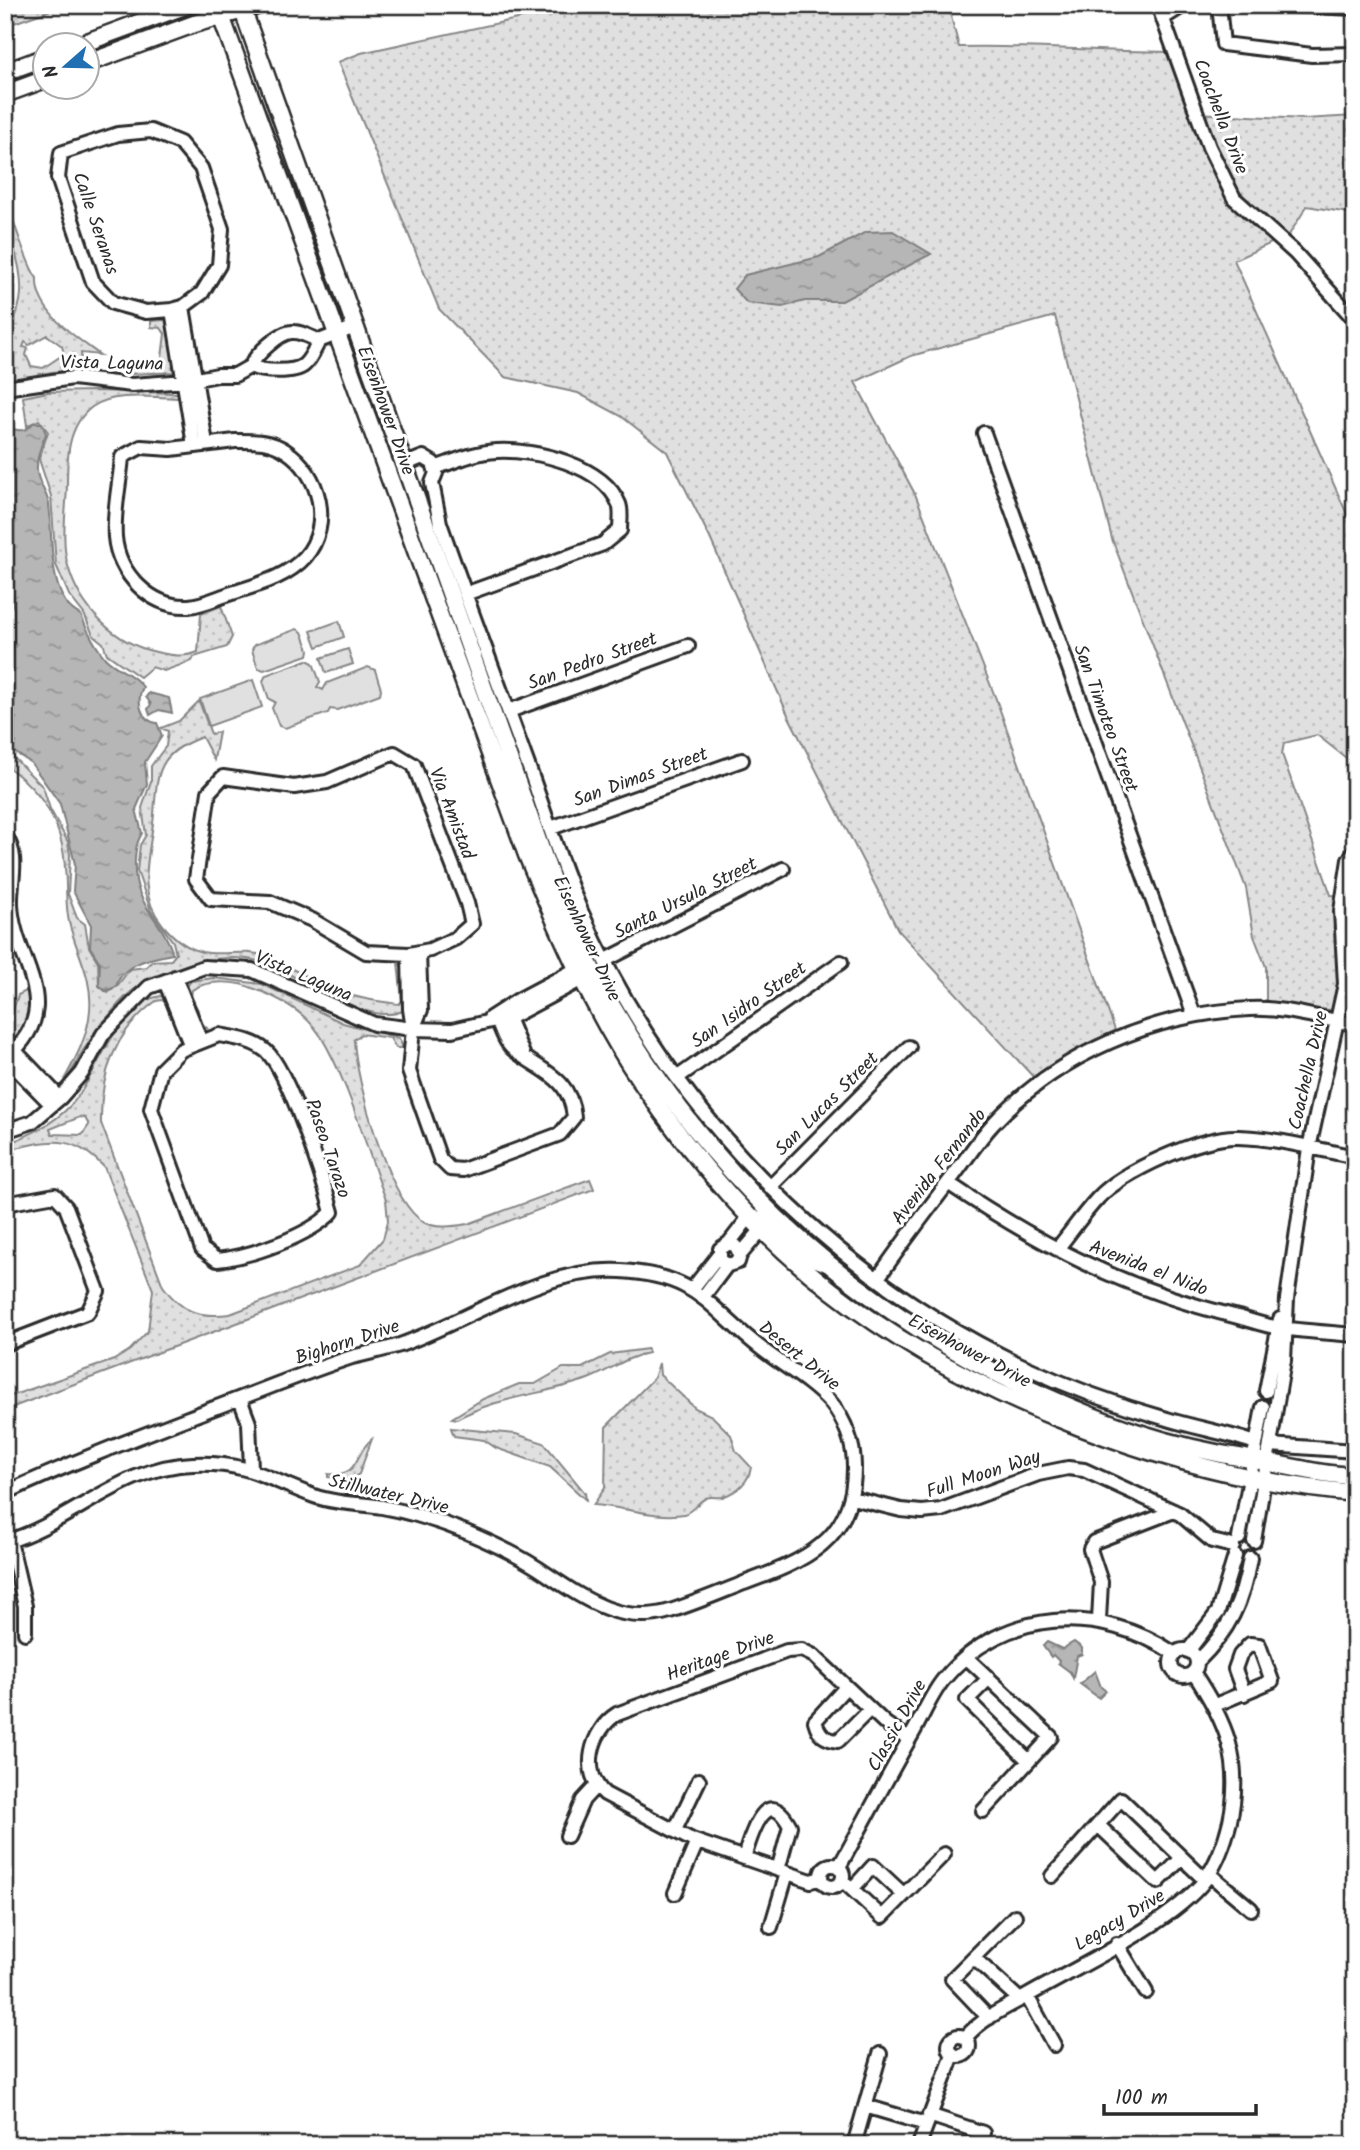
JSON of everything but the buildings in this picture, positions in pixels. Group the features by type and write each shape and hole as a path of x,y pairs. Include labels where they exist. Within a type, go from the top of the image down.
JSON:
{"main road":[{"path":"102,36 187,5"},
{"path":"102,57 219,11 260,5"},
{"name":"Eisenhower Drive","path":"242,8 584,971 656,1079 699,1134 772,1215 853,1284 935,1339 980,1365 1072,1408 1143,1437 1355,1493"},
{"name":"Eisenhower Drive","path":"219,11 527,855 642,1084 719,1184 831,1291 958,1372 1050,1415 1121,1444 1258,1469 1355,1476"},
{"path":"5,72 32,62"},
{"path":"5,94 32,84"}],"street":[{"path":"1162,11 1184,5"},
{"path":"1219,5 1223,44 1312,55 1355,54"},
{"path":"1290,5 1355,8"},
{"name":"Coachella Drive","path":"1162,11 1209,146 1234,198 1295,253 1355,320"},
{"name":"Calle Seranas","path":"151,131 180,143 201,169 222,229 219,265 202,293 177,309 146,312 113,303 93,282 58,178 61,153 118,134 151,131"},
{"path":"177,309 200,444"},
{"path":"248,366 256,354 291,331 319,341 355,327"},
{"name":"Vista Laguna","path":"5,388 73,378 132,385 235,375 248,366 262,372 302,367 319,341"},
{"path":"271,345 280,369"},
{"name":"San Timoteo Street","path":"984,433 1194,1015"},
{"path":"262,441 285,450 303,465 316,488 320,522 315,541 305,557 285,574 190,606 170,604 135,584 121,564 115,536 122,457 141,447 171,449 200,444 262,441"},
{"path":"435,468 466,456 495,451 532,452 557,459 606,483 620,505 620,530 603,544 465,594"},
{"name":"Eisenhower Drive","path":"403,465 423,457 433,463 435,468 432,484 440,523 582,913 649,1036 727,1141 770,1187 820,1233 878,1278 960,1332 1019,1364 1102,1398 1256,1443"},
{"name":"San Pedro Street","path":"509,711 688,646"},
{"name":"Via Amistad","path":"394,753 414,765 467,903 472,924 456,938 414,953 366,951 312,920 270,902 211,899 196,879 209,792 223,777 294,787 327,782 394,753"},
{"name":"San Dimas Street","path":"551,828 742,760"},
{"path":"5,835 11,844 15,870 11,904 16,931 36,985 34,1023 9,1056 56,1102"},
{"name":"Coachella Drive","path":"1266,1391 1282,1328 1309,1148 1339,1022 1345,984 1341,911 1349,860 1355,850"},
{"name":"Santa Ursula Street","path":"606,960 783,869"},
{"path":"414,953 410,1009 414,1030 410,1070 440,1159 450,1169 463,1170 560,1134 574,1117 572,1096 550,1074 523,1054 498,1016"},
{"name":"San Isidro Street","path":"678,1077 841,962"},
{"name":"Vista Laguna","path":"5,1131 32,1122 56,1102 82,1073 103,1034 149,987 204,967 252,970 373,1024 414,1030 452,1030 498,1016 584,971"},
{"path":"170,979 195,1043"},
{"name":"Avenida Fernando","path":"878,1278 992,1124 1034,1087 1080,1056 1132,1032 1166,1020 1194,1015 1252,1009 1318,1016 1355,1024"},
{"name":"Paseo Tarazo","path":"219,1035 243,1038 266,1051 281,1071 332,1212 320,1225 236,1258 217,1260 202,1249 151,1109 162,1070 195,1043 219,1035"},
{"name":"San Lucas Street","path":"770,1187 909,1047"},
{"path":"1057,1249 1099,1196 1140,1167 1163,1158 1235,1137 1273,1140 1355,1157"},
{"name":"Avenida el Nido","path":"948,1183 1005,1221 1105,1275 1192,1307 1282,1328 1355,1335"},
{"path":"5,1204 55,1195 66,1207 98,1291 89,1312 5,1343"},
{"path":"698,1292 722,1261 722,1246 729,1243 750,1216 764,1220 808,1258 828,1264"},
{"path":"722,1261 735,1264 763,1228"},
{"path":"729,1243 736,1246 740,1255"},
{"name":"Bighorn Drive","path":"5,1493 105,1449 356,1356 405,1343 539,1285 578,1272 618,1271 657,1275 698,1292"},
{"name":"Desert Drive","path":"698,1292 834,1407 847,1431 854,1456 852,1498"},
{"name":"Coachella Drive","path":"1188,1651 1218,1612 1258,1469 1270,1445 1284,1360 1282,1328"},
{"path":"240,1399 248,1423 251,1468"},
{"name":"Coachella Drive","path":"1195,1667 1223,1632 1244,1594 1251,1558 1256,1550 1256,1443 1263,1406"},
{"path":"1270,1445 1355,1451"},
{"name":"Stillwater Drive","path":"7,1542 60,1521 117,1484 149,1470 188,1464 251,1468 316,1496 384,1508 461,1530 533,1565 593,1605 643,1616 682,1606 806,1558 824,1544 838,1527 852,1498"},
{"name":"Full Moon Way","path":"852,1498 922,1513 951,1506 1038,1474 1068,1468 1084,1470 1174,1511 1212,1541 1236,1547"},
{"path":"1099,1620 1101,1582 1090,1549 1094,1542 1174,1511"},
{"path":"1251,1558 1241,1560 1236,1547 1245,1536 1254,1541"},
{"path":"7,1542 25,1606 25,1633"},
{"name":"Classic Drive","path":"844,1879 909,1740 943,1680 967,1658 1019,1627 1050,1620 1099,1620 1124,1627 1175,1654"},
{"name":"Heritage Drive","path":"596,1786 589,1765 604,1722 617,1714 787,1651 802,1650 814,1656 870,1709 909,1740"},
{"path":"1188,1651 1195,1667 1186,1675 1177,1673 1171,1662 1175,1654 1188,1651"},
{"path":"967,1658 1051,1737 983,1811"},
{"name":"Legacy Drive","path":"928,2119 954,2055 963,2056 968,2052 969,2043 965,2038 989,2018 1171,1913 1207,1876 1224,1844 1234,1803 1235,1760 1215,1705 1195,1667"},
{"path":"988,1679 967,1700 1029,1761"},
{"path":"846,1687 815,1721 818,1732 825,1739 838,1741 870,1709"},
{"path":"1215,1705 1244,1694"},
{"path":"675,1830 699,1780"},
{"path":"567,1836 583,1800 596,1786 697,1842 811,1881 821,1878 826,1866 844,1879 883,1917 944,1854"},
{"path":"1052,1876 1121,1799 1181,1859 1251,1909"},
{"path":"744,1858 758,1817 767,1811 775,1811 785,1816 790,1826 771,1927"},
{"path":"1098,1825 1158,1882 1181,1859"},
{"path":"675,1893 697,1842"},
{"path":"844,1879 873,1866 904,1895"},
{"path":"989,2018 952,1979 1015,1916"},
{"path":"1117,1944 1146,1993"},
{"path":"974,1958 1024,1998 1054,2045"},
{"path":"854,2145 880,2054"},
{"path":"865,2106 982,2133"},
{"path":"919,2145 928,2119"}],"shaded area":[{"path":"5,5 65,5 5,26"},
{"path":"581,5 948,5 959,47 1177,52 1197,113 1304,119 1355,116 1355,214 1307,206 1289,235 1234,260 1355,532 1355,765 1317,735 1284,743 1282,754 1331,895 1349,896 1355,875 1355,956 1337,955 1338,999 1331,1010 1266,1004 1266,967 1254,936 1246,888 1112,539 1055,316 911,356 855,382 915,494 996,699 1116,1033 1036,1080 898,930 788,715 710,538 667,452 621,416 578,393 505,377 439,309 338,62 361,53"},
{"path":"5,203 10,208 26,256 37,278 38,290 50,313 69,332 100,355 81,353 82,370 52,372 5,382 5,348 21,293 19,269","holes":["47,335 62,346 64,354 43,368 31,366 26,355 28,348 23,347 25,342 29,345"]},
{"path":"151,321 169,322 178,366 174,372 132,374 130,364 161,365 165,334 161,328 151,327"},
{"path":"48,392 177,393 181,398 135,396 111,399 92,407 78,423 68,454 64,537 68,566 80,595 100,621 113,632 126,641 156,652 182,655 198,652 201,614 221,606 232,637 227,647 194,657 192,661 164,671 152,667 140,677 107,654 103,643 93,635 84,614 69,595 56,565 51,496 39,459 48,432 39,420 27,426 23,397"},
{"path":"339,621 344,637 317,647 311,631"},
{"path":"297,629 302,632 309,650 308,655 264,670 258,668 252,650 254,645"},
{"path":"348,649 353,664 326,673 321,658"},
{"path":"307,660 313,663 320,682 317,687 323,690 327,683 368,667 375,670 380,694 337,710 330,709 328,713 285,728 279,726 272,708 275,702 269,699 263,681 266,675"},
{"path":"253,680 262,707 209,726 200,699"},
{"path":"199,701 211,734 219,732 214,760 202,737 187,743 168,757 159,775 146,872 149,899 154,912 171,934 196,950 265,956 332,989 365,999 399,1004 402,1001 398,962 405,972 405,1010 389,1014 352,1006 258,961 231,958 202,961 161,974 129,994 105,1020 64,1080 87,1029 89,987 69,922 60,837 48,809 39,797 5,765 5,749 43,787 50,809 68,842 68,894 77,918 85,924 89,947 98,962 99,986 108,992 117,986 130,969 146,967 152,961 171,960 176,954 173,942 151,911 137,871 140,845 146,835 142,808 151,781 151,766 166,746 168,731 161,728 179,721"},
{"path":"214,978 262,984 343,1023 399,1038 403,1048 396,1048 390,1038 361,1034 354,1040 356,1059 376,1139 387,1167 411,1211 425,1223 441,1226 468,1224 590,1179 594,1189 5,1410 5,1398 114,1360 130,1350 148,1331 153,1290 104,1167 81,1148 58,1142 5,1151 5,1145 48,1124 70,1106 120,1025 132,1011 146,1001 162,996 170,1006 162,1000 156,1001 130,1026 120,1040 103,1087 101,1123 163,1286 170,1295 184,1307 200,1314 230,1314 360,1265 383,1239 388,1221 386,1200 340,1073 320,1035 307,1019 282,1001 248,986 223,982 206,984 192,990 191,997 198,1010 199,1021 208,1029 203,1026 195,1017 190,1005 186,987 191,981","holes":["80,1117 85,1118 89,1125 82,1135 52,1134 50,1129"]},
{"path":"28,990 24,1023 5,1051 5,1018 12,1013 18,995"},
{"path":"648,1349 648,1353 588,1379 505,1400 457,1419 452,1418 483,1399 519,1384 535,1384 563,1368 582,1368 610,1354"},
{"path":"659,1363 660,1375 695,1408 712,1416 731,1435 736,1451 751,1467 748,1477 733,1492 722,1497 706,1498 684,1514 650,1514 593,1505 605,1488 606,1427 654,1378"},
{"path":"451,1428 516,1434 544,1443 585,1493 586,1500 550,1467 496,1448 484,1440 454,1436"},
{"path":"372,1439 359,1474 351,1479 328,1477 328,1474 347,1472 352,1468"}],"water":[{"path":"893,231 931,254 842,301 805,301 782,307 747,303 734,289 745,275 819,257 866,232"},
{"path":"33,423 42,423 46,434 38,457 37,471 49,505 54,567 62,596 70,608 81,615 106,659 143,687 141,709 147,718 157,723 162,736 145,762 147,784 136,809 142,833 136,849 135,875 143,900 162,929 173,954 131,967 124,972 116,987 105,991 99,985 100,963 90,947 91,925 73,891 75,864 60,804 31,763 5,746 5,669 14,645 14,609 5,577 5,427 23,430"},
{"path":"149,693 169,698 172,713 159,710 150,715 148,709 151,704 146,697"},
{"path":"1047,1642 1062,1649 1074,1642 1082,1648 1082,1654 1077,1656 1073,1678 1043,1646"},
{"path":"1095,1671 1101,1687 1106,1691 1099,1698 1080,1684"}]}
